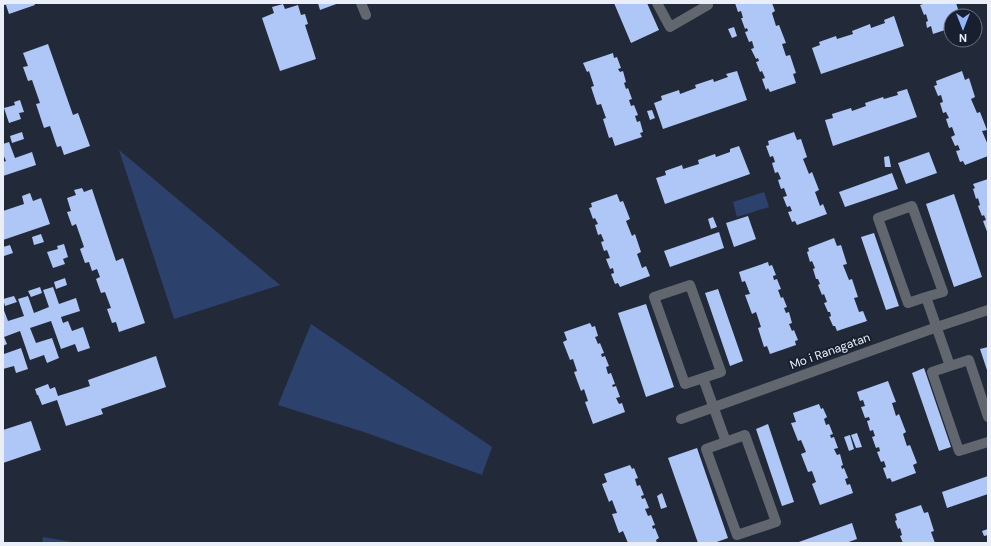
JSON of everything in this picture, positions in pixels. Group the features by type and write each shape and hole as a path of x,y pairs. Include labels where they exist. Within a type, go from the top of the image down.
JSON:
{"street":[{"path":"361,3 366,15"},
{"path":"657,3 670,27 708,5 706,3"},
{"path":"912,206 943,292 926,297 908,303 878,218 912,206"},
{"path":"690,284 721,372 703,378 685,384 654,297 690,284"},
{"path":"926,297 950,366"},
{"name":"Mo i Ranagatan","path":"681,419 988,310"},
{"path":"988,417 969,360 932,372 959,452 988,442"},
{"path":"703,378 726,442"},
{"path":"745,435 776,522 737,535 706,449 726,442 745,435"}],"shaded area":[{"path":"119,150 280,285 174,319"},
{"path":"764,192 769,207 737,217 733,202"},
{"path":"311,324 492,447 482,475 367,433 278,405"},
{"path":"43,537 78,543 42,543"}],"building":[{"path":"3,3 34,3 35,5 9,14 6,5 3,5"},
{"path":"318,3 339,3 320,10"},
{"path":"614,3 647,3 659,30 631,43"},
{"path":"735,3 772,3 775,11 772,13 776,26 779,25 786,43 782,44 786,56 790,55 796,73 793,74 796,83 770,92 768,88 766,90 762,79 765,78 762,71 760,72 756,62 759,61 758,58 756,59 751,49 754,48 752,41 749,42 745,32 748,31 747,28 745,29 741,18 743,18 741,11 738,12"},
{"path":"956,3 958,8 943,8 943,31 933,34 931,26 927,28 926,22 928,21 926,14 924,15 920,5"},
{"path":"283,4 285,9 298,5 301,15 305,14 308,24 305,25 316,59 280,71 262,18 274,13 272,7"},
{"path":"894,16 904,46 821,74 812,48 820,45 819,42 836,36 837,39 853,34 852,31 870,24 871,28 885,23 884,20"},
{"path":"734,27 737,36 732,38 728,29"},
{"path":"48,44 73,115 78,113 90,146 64,155 61,146 57,147 50,126 44,128 36,104 40,103 32,80 28,81 23,67 28,66 23,53"},
{"path":"613,53 614,58 617,57 621,68 618,69 620,72 623,71 626,82 624,83 626,89 628,88 632,99 629,100 631,106 634,105 638,115 635,116 637,122 640,121 643,132 640,133 642,137 615,146 612,137 609,138 603,119 606,118 601,104 597,105 591,87 594,86 589,71 587,72 583,63"},
{"path":"737,71 747,100 663,129 654,103 662,100 661,96 679,90 680,94 696,88 695,85 713,79 714,82 728,77 726,74"},
{"path":"962,71 965,80 969,78 975,97 971,99 977,113 980,112 987,130 982,131 988,145 988,156 965,165 963,161 960,162 956,151 960,150 958,145 955,146 951,137 955,135 952,127 949,128 946,119 949,118 946,112 943,113 940,103 943,102 941,95 938,96 934,86 937,85 936,81"},
{"path":"907,89 917,117 833,146 825,120 833,118 832,114 851,108 852,111 866,106 865,103 883,97 884,99 898,95 897,92"},
{"path":"20,100 24,112 19,113 21,119 9,123 4,108 15,105 14,102"},
{"path":"652,110 655,118 650,120 647,111"},
{"path":"22,132 24,139 12,143 10,136"},
{"path":"794,132 797,140 801,139 807,157 803,159 809,174 812,172 819,190 815,192 820,206 823,204 827,214 797,225 795,221 792,222 788,212 792,211 790,206 787,207 783,197 787,196 784,188 781,189 778,180 781,179 778,172 775,173 772,163 775,162 773,156 770,157 766,146 769,145 768,141"},
{"path":"9,142 15,158 32,152 36,165 3,176 3,162 6,161 3,154 3,144"},
{"path":"739,146 750,174 665,204 656,178 666,175 665,171 682,165 683,169 699,164 698,160 715,154 716,157 730,152 730,149"},
{"path":"929,152 937,173 906,184 898,163"},
{"path":"889,156 891,167 885,167 884,157"},
{"path":"892,173 898,189 845,207 839,192"},
{"path":"988,179 988,234 983,221 986,220 984,215 982,216 978,206 980,205 978,198 976,199 973,184"},
{"path":"82,188 84,192 92,189 116,261 123,258 145,323 119,332 116,322 112,323 107,309 111,308 105,292 101,293 96,279 100,277 97,269 92,271 89,262 85,263 80,249 84,247 76,224 72,226 67,212 71,211 67,198 76,195 74,190"},
{"path":"30,193 33,201 41,198 50,224 3,240 3,211 24,204 22,196"},
{"path":"617,194 620,202 623,201 630,219 626,221 632,236 635,234 641,252 637,254 642,268 646,266 650,276 620,287 618,283 615,284 611,274 614,273 613,268 610,269 606,259 610,258 607,250 604,251 601,242 604,241 601,234 598,235 595,225 598,224 595,218 593,219 589,208 592,207 591,203"},
{"path":"954,194 982,277 954,287 926,204"},
{"path":"748,216 756,239 734,247 726,223"},
{"path":"713,217 717,227 711,229 708,219"},
{"path":"719,232 724,248 670,267 664,251"},
{"path":"874,233 899,306 886,310 861,237"},
{"path":"41,234 44,242 34,245 32,237"},
{"path":"834,238 837,246 841,245 847,264 843,265 849,280 852,279 858,297 854,298 859,312 863,311 867,321 837,331 829,317 831,316 830,312 828,312 824,303 827,302 818,285 820,284 818,279 816,279 813,269 815,268 812,261 810,262 807,252 809,251 808,248"},
{"path":"64,244 68,257 63,259 65,264 53,268 47,252 58,249 57,246"},
{"path":"10,245 13,253 4,256 3,247"},
{"path":"768,262 769,266 772,265 776,275 773,276 774,280 777,279 781,289 778,290 781,298 783,297 787,307 784,308 786,313 789,312 792,323 789,324 792,331 794,330 798,340 795,341 796,345 770,354 767,346 764,347 758,328 761,327 756,312 752,314 745,295 750,294 745,281 742,282 739,272"},
{"path":"65,278 67,285 56,289 54,282"},
{"path":"40,287 42,293 31,297 28,291"},
{"path":"53,287 59,304 76,298 80,311 61,317 63,323 68,321 72,331 83,327 90,348 78,352 75,344 61,349 51,321 30,328 36,343 52,338 59,358 47,363 44,355 30,360 20,331 4,337 7,344 3,346 3,308 8,321 24,316 18,299 28,296 34,313 49,307 43,290"},
{"path":"718,289 743,361 730,366 705,293"},
{"path":"14,296 17,302 5,306 3,299"},
{"path":"646,304 674,387 646,397 618,313"},
{"path":"590,323 592,327 595,326 598,336 595,337 598,344 600,343 604,353 601,354 602,357 605,356 609,366 606,367 608,374 611,373 615,384 612,385 613,387 616,386 620,397 616,398 619,404 622,403 625,412 593,424 585,402 588,401 584,389 581,391 574,372 577,371 573,359 570,360 563,342 567,340 564,332"},
{"path":"988,347 988,373 980,349"},
{"path":"21,348 28,369 16,373 14,366 3,369 3,351 4,354"},
{"path":"156,356 166,387 101,409 103,414 66,426 57,400 42,405 35,389 48,384 50,389 55,387 58,396 90,386 88,380"},
{"path":"924,368 951,447 939,451 912,373"},
{"path":"888,381 896,402 892,403 896,416 899,414 906,432 903,434 907,446 910,445 917,463 913,465 916,473 892,482 890,478 887,479 883,468 886,467 884,461 881,462 877,452 880,451 879,447 876,448 872,437 875,436 873,430 870,431 867,421 870,420 869,417 865,418 861,407 865,406 863,400 860,401 857,392"},
{"path":"819,404 821,409 823,408 827,417 824,419 826,425 829,424 833,434 830,435 831,438 834,437 838,448 834,449 837,455 840,454 843,465 841,466 842,469 844,468 848,478 845,479 847,485 850,484 853,493 820,505 812,484 816,482 812,471 808,472 801,454 806,452 801,440 798,441 791,423 796,422 793,413"},
{"path":"31,421 41,450 3,463 3,430"},
{"path":"768,424 794,502 782,506 756,429"},
{"path":"857,433 862,447 856,448 851,435"},
{"path":"850,435 854,449 849,451 844,437"},
{"path":"697,448 728,538 714,543 698,543 668,458"},
{"path":"630,465 632,469 634,468 638,478 635,479 637,486 640,485 644,495 641,496 642,499 645,498 649,508 645,509 648,516 651,515 655,525 652,526 653,529 655,528 659,538 656,540 657,543 628,543 623,531 619,533 612,514 617,513 612,500 609,502 602,484 607,482 604,474"},
{"path":"988,476 988,494 947,508 942,492"},
{"path":"662,493 667,507 661,509 657,496"},
{"path":"921,505 924,513 928,512 934,531 931,532 935,543 903,543 900,536 902,535 900,528 898,529 895,521 897,520 895,514"},
{"path":"852,523 857,539 846,543 796,543"},
{"path":"988,529 988,535 984,536 982,531"}]}
